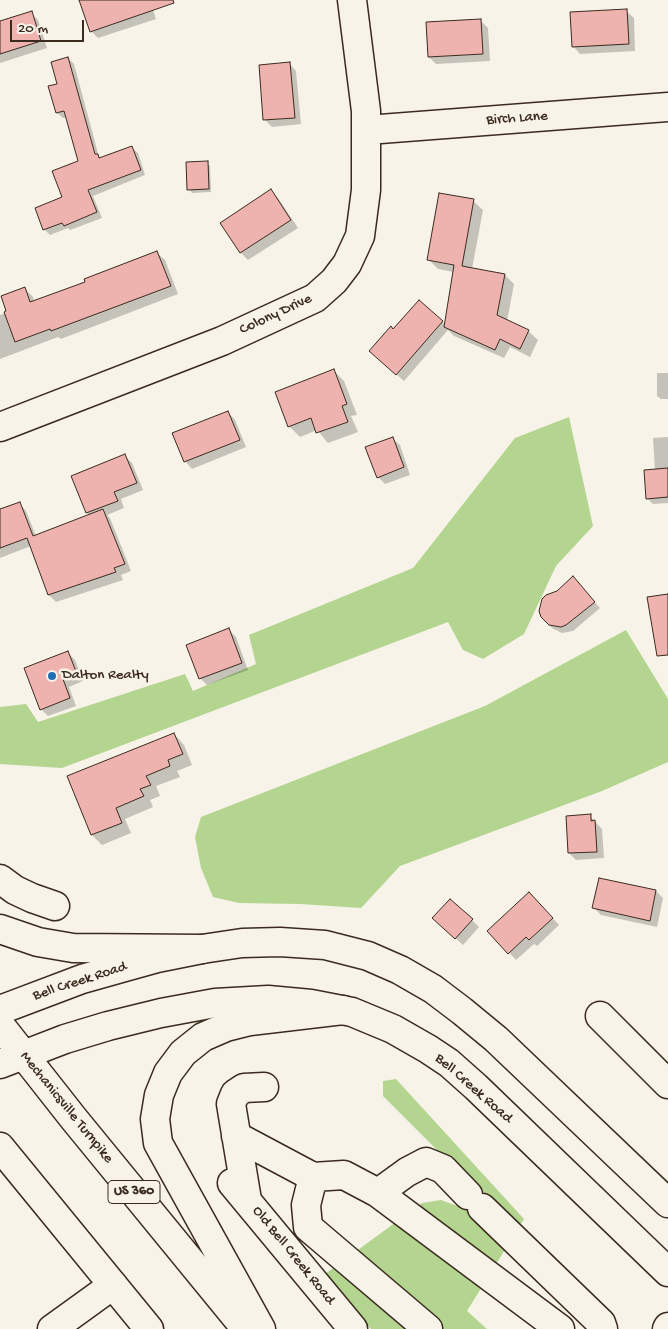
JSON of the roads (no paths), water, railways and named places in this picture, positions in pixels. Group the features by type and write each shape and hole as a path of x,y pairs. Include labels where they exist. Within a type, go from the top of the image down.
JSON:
{"main road":[{"name":"Colony Drive","path":"0,427 222,341 315,298 334,281 347,264 360,236 366,190 367,130 352,0"},
{"name":"Birch Lane","path":"367,130 668,107"},
{"path":"0,879 15,890 55,906"},
{"path":"0,929 38,942 73,948 202,949"},
{"name":"Bell Creek Road","path":"0,1010 67,985 157,958 242,943 280,942 325,945 368,956 400,970 433,989 496,1039 668,1203"},
{"name":"Bell Creek Road","path":"11,1059 108,1026 161,1013 215,1003 268,1000 311,1004 352,1012 393,1029 428,1049 476,1087 668,1272"},
{"path":"261,1329 158,1143 155,1119 159,1095 168,1073 183,1053 203,1037 226,1027 250,1021 343,1010"},
{"path":"600,1016 668,1084"},
{"name":"Mechanicsville Turnpike","path":"0,1025 11,1059 246,1329"},
{"path":"264,1087 244,1088 235,1094 231,1104 236,1136 313,1177 344,1175 378,1193 560,1329"},
{"name":"Old Bell Creek Road","path":"236,1136 240,1191 353,1329"},
{"path":"0,1147 149,1329"},
{"path":"378,1193 407,1172 426,1162 443,1169 601,1323 603,1329"},
{"path":"313,1177 306,1205 308,1227 428,1329"},
{"path":"52,1329 113,1285"}],"place":[{"name":"Dalton Realty","path":"52,676"}]}
